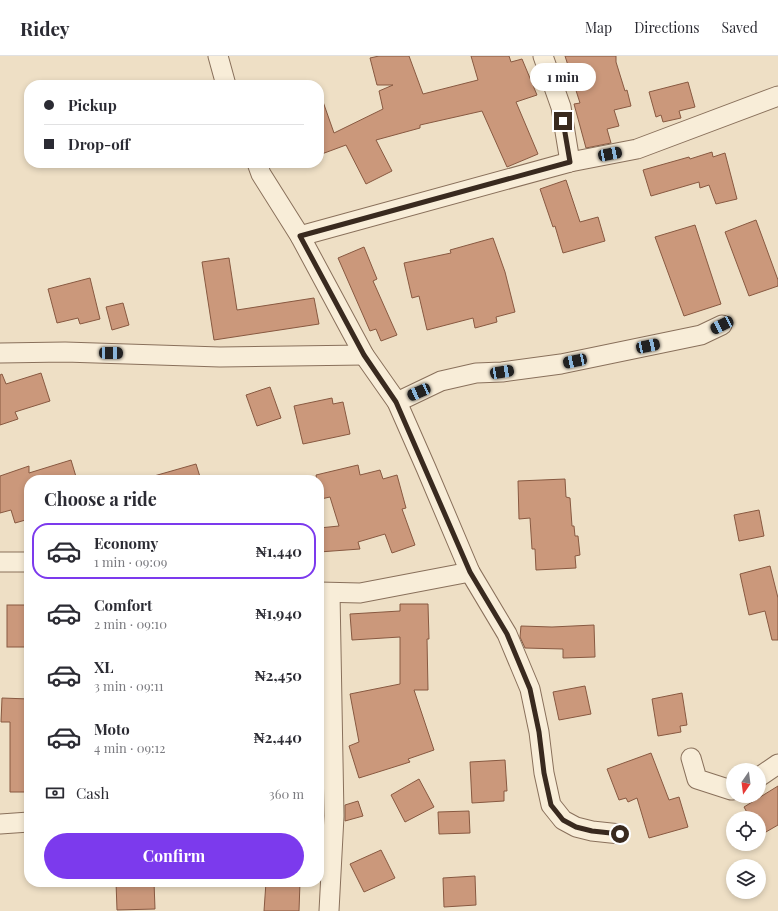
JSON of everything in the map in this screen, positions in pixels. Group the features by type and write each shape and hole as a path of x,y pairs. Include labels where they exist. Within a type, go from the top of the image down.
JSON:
{"street":[{"path":"218,56 225,80"},
{"path":"543,56 561,107 570,162"},
{"path":"300,236 570,162 637,149 778,96"},
{"path":"259,168 261,174 300,236 364,355 396,402 470,572 507,634 530,689 551,805 563,820 576,827 592,831 620,834"},
{"path":"396,402 441,381 476,373 502,372 561,364 702,335 722,325"},
{"path":"0,353 65,352 220,356 364,355"},
{"path":"0,562 24,562"},
{"path":"329,911 326,816 325,592 360,593 470,572"},
{"path":"691,758 697,779 726,788"},
{"path":"766,772 778,764"},
{"path":"0,824 24,822"}],"building":[{"path":"379,56 409,56 423,94 478,80 471,56 509,56 511,62 522,59 537,95 516,102 538,154 507,167 482,111 420,125 420,128 376,140 392,171 366,184 346,145 324,153 324,105 334,133 383,109 379,91 393,85 377,85 370,58"},
{"path":"565,56 616,56 616,62 625,91 627,90 631,106 614,110 619,126 607,129 611,143 586,148 574,104 580,103"},
{"path":"688,82 695,107 679,111 681,118 663,122 661,115 656,117 649,92"},
{"path":"712,152 713,157 725,153 737,199 716,204 709,185 700,188 699,182 651,196 643,170 689,157 690,159"},
{"path":"566,180 580,222 598,217 605,241 563,253 555,226 553,227 540,189"},
{"path":"756,220 778,280 778,286 749,296 725,232"},
{"path":"695,225 721,304 684,316 655,237"},
{"path":"493,238 505,272 515,312 496,317 497,322 475,328 473,318 427,330 419,296 412,298 404,263 451,253 450,250"},
{"path":"364,247 377,279 373,281 397,335 381,341 376,329 370,331 338,258"},
{"path":"229,258 237,310 314,298 319,324 214,340 202,262"},
{"path":"90,278 100,319 80,324 78,318 57,323 48,289"},
{"path":"123,303 129,325 112,330 106,307"},
{"path":"41,373 50,401 15,412 18,419 0,425 0,375 2,374 6,384"},
{"path":"270,387 281,418 257,426 246,395"},
{"path":"332,398 333,404 343,402 350,434 303,444 294,406"},
{"path":"71,460 76,475 24,475 24,520 15,523 11,510 0,513 0,476 29,466 29,473"},
{"path":"196,464 199,475 158,475"},
{"path":"358,465 360,475 380,470 383,479 397,475 406,508 402,509 415,545 392,553 385,534 358,542 360,549 324,552 324,528 339,526 330,497 324,498 324,475 316,475"},
{"path":"565,479 566,497 570,498 572,526 574,526 575,536 578,536 580,555 575,556 576,568 536,570 535,549 532,549 530,518 519,519 518,481"},
{"path":"759,510 764,536 739,541 734,515"},
{"path":"770,566 778,598 778,640 772,640 765,611 749,615 740,574"},
{"path":"400,604 428,604 428,690 414,690 434,750 408,759 410,762 359,778 349,746 359,742 350,694 400,684 400,637 352,640 350,614 400,611"},
{"path":"7,605 24,605 24,647 7,647"},
{"path":"594,625 595,657 563,658 563,649 525,648 520,637 521,626 552,627"},
{"path":"585,686 591,714 559,720 553,692"},
{"path":"682,693 687,725 680,726 681,732 658,736 652,699"},
{"path":"2,698 24,699 24,792 10,792 10,722 1,722"},
{"path":"651,753 669,800 679,797 688,827 649,838 637,798 628,802 626,798 619,800 607,769"},
{"path":"505,760 507,791 504,791 504,801 472,803 470,762"},
{"path":"419,779 434,807 405,822 391,795"},
{"path":"778,786 778,825 766,832 766,811 746,811 744,807 750,803 766,803 766,793"},
{"path":"358,801 363,816 345,821 345,805"},
{"path":"469,811 470,833 439,834 438,812"},
{"path":"381,850 395,878 364,892 350,864"},
{"path":"475,876 476,905 444,907 443,878"},
{"path":"116,887 154,887 155,909 117,910"},
{"path":"266,887 300,887 299,911 264,911"}],"route":[{"path":"563,121 570,162 300,236 364,355 396,402 470,572 507,634 530,689 551,805 563,820 576,827 592,831 620,834"}]}
